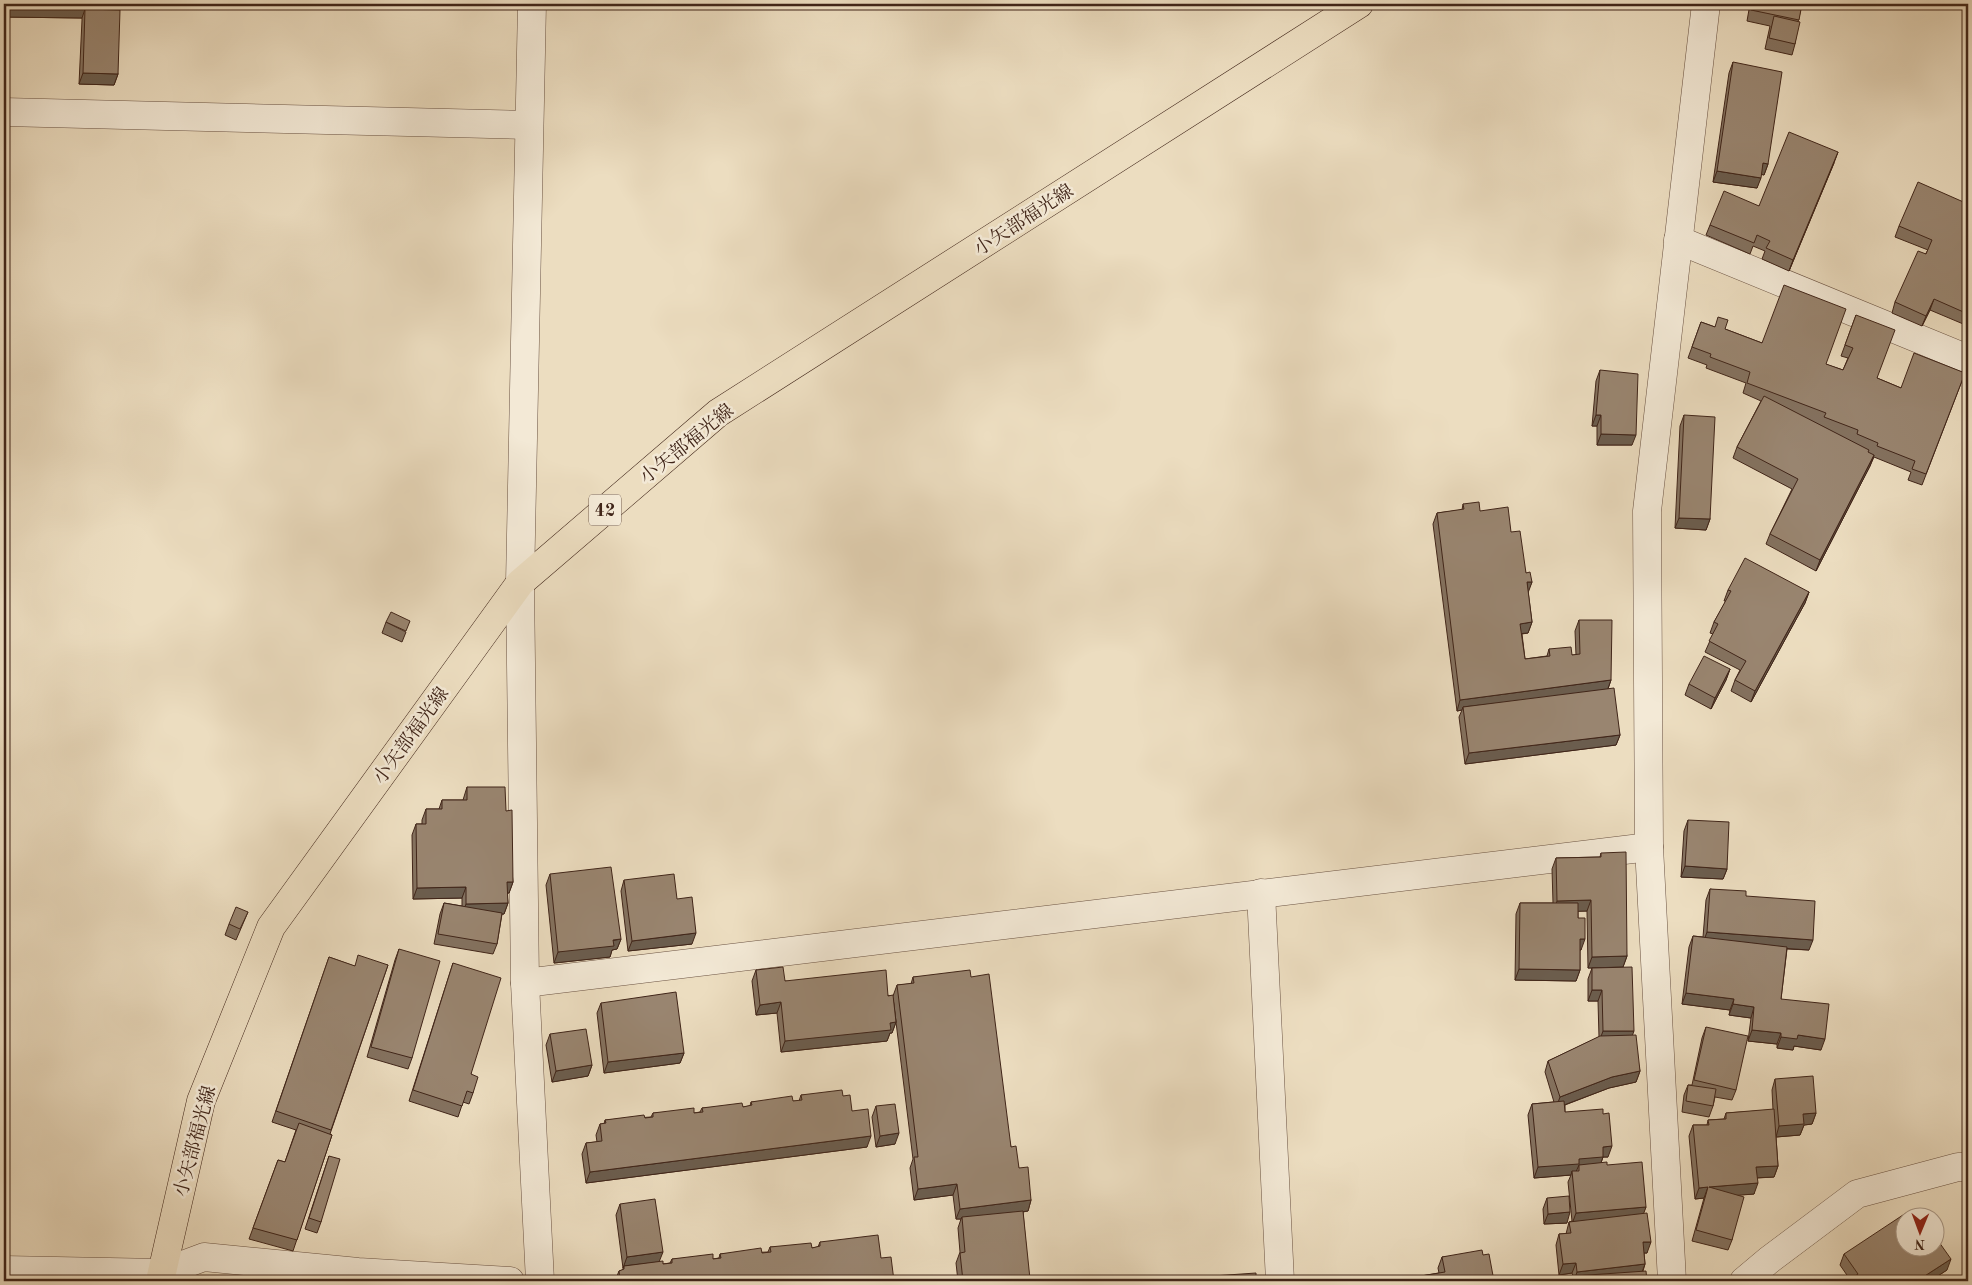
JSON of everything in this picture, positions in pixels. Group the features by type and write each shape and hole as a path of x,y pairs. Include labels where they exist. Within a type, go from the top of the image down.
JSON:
{"main road":[{"name":"小矢部福光線","path":"160,1277 202,1101 271,927 520,583 718,413 1359,4"}],"street":[{"path":"532,4 520,583 525,983 540,1281"},
{"path":"1672,1281 1649,847 1647,511 1706,4"},
{"path":"4,112 529,126"},
{"path":"1678,240 1968,359"},
{"path":"525,983 1649,847"},
{"path":"1261,894 1280,1281"},
{"path":"1744,1281 1857,1194 1958,1167 1968,1167"},
{"path":"4,1270 160,1277 204,1257 358,1272 510,1281"}],"building":[{"path":"4,4 100,4 100,7 4,6"},
{"path":"1752,4 1802,4 1799,20 1751,10"},
{"path":"85,9 120,10 118,74 83,73"},
{"path":"1774,16 1800,22 1795,44 1769,38"},
{"path":"1733,62 1782,72 1768,164 1763,163 1761,178 1717,171"},
{"path":"1789,132 1838,152 1793,260 1766,248 1770,241 1757,235 1754,243 1710,225 1724,191 1759,206"},
{"path":"1918,182 1968,204 1968,314 1934,299 1926,316 1895,302 1918,251 1926,254 1932,240 1899,226"},
{"path":"1784,285 1846,309 1826,364 1843,370 1853,348 1845,345 1856,315 1895,330 1877,378 1901,388 1914,353 1965,373 1926,474 1912,469 1915,461 1877,446 1878,443 1857,434 1858,430 1824,417 1826,413 1747,383 1750,372 1710,357 1711,354 1692,347 1701,322 1715,327 1718,317 1728,320 1725,329 1762,343"},
{"path":"1600,370 1638,374 1636,435 1601,434 1601,415 1596,415"},
{"path":"1764,396 1869,450 1868,452 1874,455 1820,560 1770,534 1798,479 1737,447"},
{"path":"1684,415 1715,417 1710,519 1679,518"},
{"path":"1479,502 1480,511 1508,507 1511,532 1520,531 1526,573 1530,572 1532,582 1527,582 1532,622 1520,624 1525,659 1550,656 1549,649 1571,647 1572,655 1580,654 1579,620 1612,620 1611,680 1460,700 1437,513 1464,509 1463,504"},
{"path":"1745,558 1809,592 1755,691 1735,680 1746,661 1709,641 1718,624 1714,622 1731,591 1728,590"},
{"path":"391,612 410,621 406,631 386,622"},
{"path":"1704,656 1730,669 1715,698 1689,684"},
{"path":"1614,688 1620,735 1469,753 1463,707"},
{"path":"467,787 505,787 506,811 512,810 513,882 507,882 508,903 466,904 466,887 417,888 416,824 426,824 426,809 442,809 442,800 467,800"},
{"path":"1688,820 1729,822 1727,869 1685,866"},
{"path":"1626,852 1627,956 1592,957 1591,900 1557,901 1556,858 1601,857 1601,853"},
{"path":"611,867 621,939 613,940 614,946 558,952 550,874"},
{"path":"674,874 677,899 692,897 696,933 632,941 624,880"},
{"path":"1710,889 1746,891 1746,896 1815,901 1813,940 1707,932"},
{"path":"444,903 502,913 497,944 438,934"},
{"path":"1520,903 1578,903 1578,918 1585,918 1585,939 1580,939 1580,970 1519,969"},
{"path":"236,907 248,912 240,929 229,924"},
{"path":"1693,936 1787,947 1781,999 1829,1004 1825,1039 1798,1035 1797,1039 1781,1037 1781,1033 1752,1030 1754,1007 1733,1004 1734,999 1686,993"},
{"path":"399,949 440,961 412,1058 371,1047"},
{"path":"358,955 388,965 331,1130 276,1111 329,957 355,966"},
{"path":"453,963 501,978 471,1074 478,1077 473,1093 467,1091 462,1106 413,1090"},
{"path":"783,967 785,981 886,970 888,996 893,995 896,1022 890,1023 891,1030 785,1041 781,1002 760,1005 756,970"},
{"path":"1632,967 1634,1031 1603,1031 1602,990 1592,990 1592,968"},
{"path":"970,970 971,977 989,974 1011,1147 1016,1146 1019,1168 1028,1167 1031,1200 960,1209 957,1184 918,1189 914,1157 918,1157 897,985 914,983 913,977"},
{"path":"676,992 684,1053 608,1062 601,1003"},
{"path":"1706,1027 1748,1036 1736,1090 1694,1080"},
{"path":"586,1029 592,1065 556,1071 550,1034"},
{"path":"1636,1035 1640,1071 1612,1077 1560,1097 1548,1061 1600,1036"},
{"path":"1813,1076 1816,1113 1803,1114 1804,1124 1779,1126 1775,1079"},
{"path":"1688,1085 1716,1089 1713,1106 1686,1101"},
{"path":"842,1090 843,1096 850,1095 852,1111 868,1109 871,1136 590,1172 586,1143 602,1141 600,1124 606,1123 605,1120 644,1115 645,1118 653,1117 653,1113 694,1108 694,1113 703,1112 702,1108 742,1103 743,1107 752,1105 751,1102 792,1096 793,1101 802,1100 801,1095"},
{"path":"1564,1101 1565,1112 1603,1109 1603,1114 1609,1113 1612,1146 1603,1147 1603,1157 1579,1159 1579,1164 1538,1167 1532,1104"},
{"path":"895,1104 899,1133 880,1136 876,1106"},
{"path":"1774,1109 1778,1166 1756,1167 1758,1183 1709,1187 1744,1197 1732,1240 1696,1230 1708,1187 1699,1188 1693,1125 1709,1125 1708,1120 1726,1119 1726,1113"},
{"path":"299,1123 332,1135 297,1240 253,1228 278,1160 285,1162"},
{"path":"329,1156 340,1159 321,1222 309,1218"},
{"path":"1607,1162 1607,1165 1642,1162 1646,1207 1576,1213 1572,1171 1579,1171 1579,1165"},
{"path":"1569,1196 1570,1212 1548,1214 1547,1198"},
{"path":"655,1199 663,1252 627,1257 620,1204"},
{"path":"1023,1211 1030,1279 963,1281 960,1253 965,1252 962,1217"},
{"path":"1647,1213 1651,1242 1643,1242 1645,1264 1577,1272 1576,1263 1563,1264 1559,1234 1571,1233 1569,1222"},
{"path":"1894,1221 1894,1258 1944,1258 1944,1249 1951,1259 1917,1281 1857,1281 1854,1277 1858,1274 1844,1254"},
{"path":"878,1235 881,1258 891,1257 894,1281 620,1281 619,1271 624,1269 624,1266 663,1261 663,1264 672,1263 672,1259 713,1254 713,1259 721,1258 720,1254 761,1248 762,1253 771,1252 770,1247 811,1243 812,1248 820,1246 820,1242"},
{"path":"1482,1250 1483,1255 1489,1254 1494,1281 1409,1281 1409,1278 1445,1272 1442,1257"},
{"path":"1646,1271 1647,1281 1560,1281 1560,1277"},
{"path":"1256,1273 1256,1281 1141,1281"}]}
